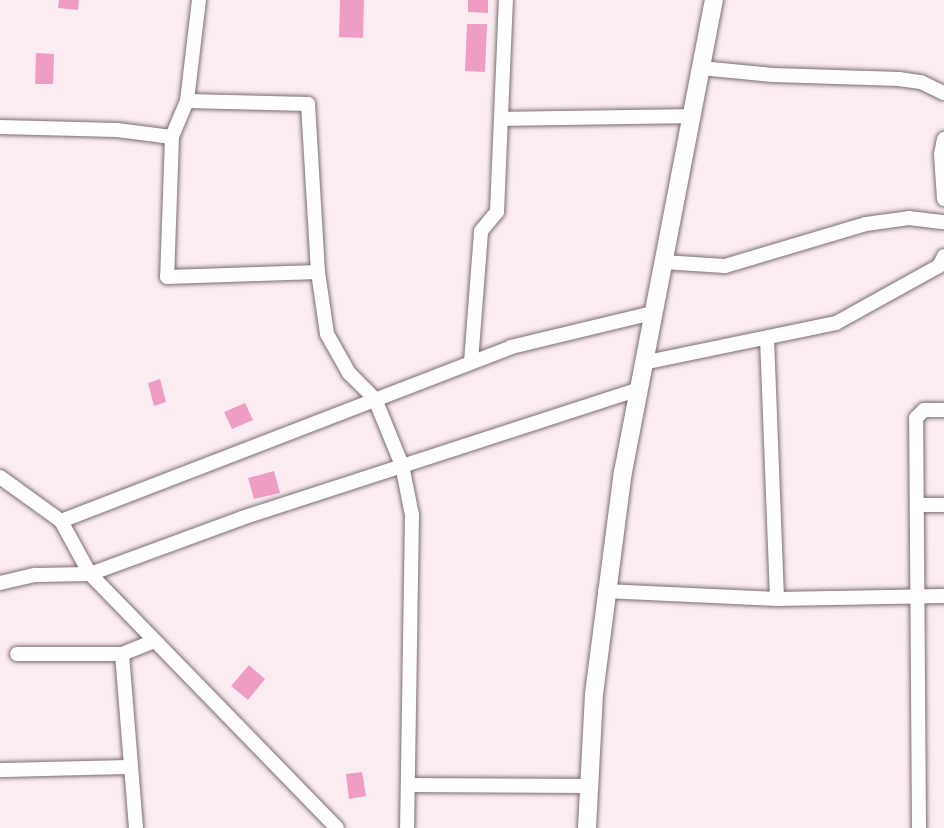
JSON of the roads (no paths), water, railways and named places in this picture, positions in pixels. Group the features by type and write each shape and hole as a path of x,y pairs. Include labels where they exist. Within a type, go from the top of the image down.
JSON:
{"main road":[{"path":"587,828 588,786 605,591 638,389 714,0"}],"street":[{"path":"199,0 187,101 172,137 167,277 318,272"},
{"path":"471,362 481,231 497,212 506,0"},
{"path":"700,68 773,75 899,79 921,82 944,93"},
{"path":"187,101 308,104 318,272 327,334 349,373 375,399 402,465 412,515 414,554 407,828"},
{"path":"501,119 691,116"},
{"path":"0,127 117,130 172,137"},
{"path":"944,139 941,154 944,200"},
{"path":"663,262 725,266 866,224 909,218 944,222"},
{"path":"643,363 836,323 939,266 944,256"},
{"path":"61,521 511,347 653,313"},
{"path":"767,338 777,599"},
{"path":"0,583 36,575 90,574 402,465 638,389"},
{"path":"919,828 916,418 924,410 944,410"},
{"path":"0,477 61,521 90,574 337,828"},
{"path":"918,505 944,505"},
{"path":"605,591 777,599 944,596"},
{"path":"17,654 122,654 155,641"},
{"path":"122,654 136,828"},
{"path":"0,770 131,767"},
{"path":"409,785 588,786"}]}
